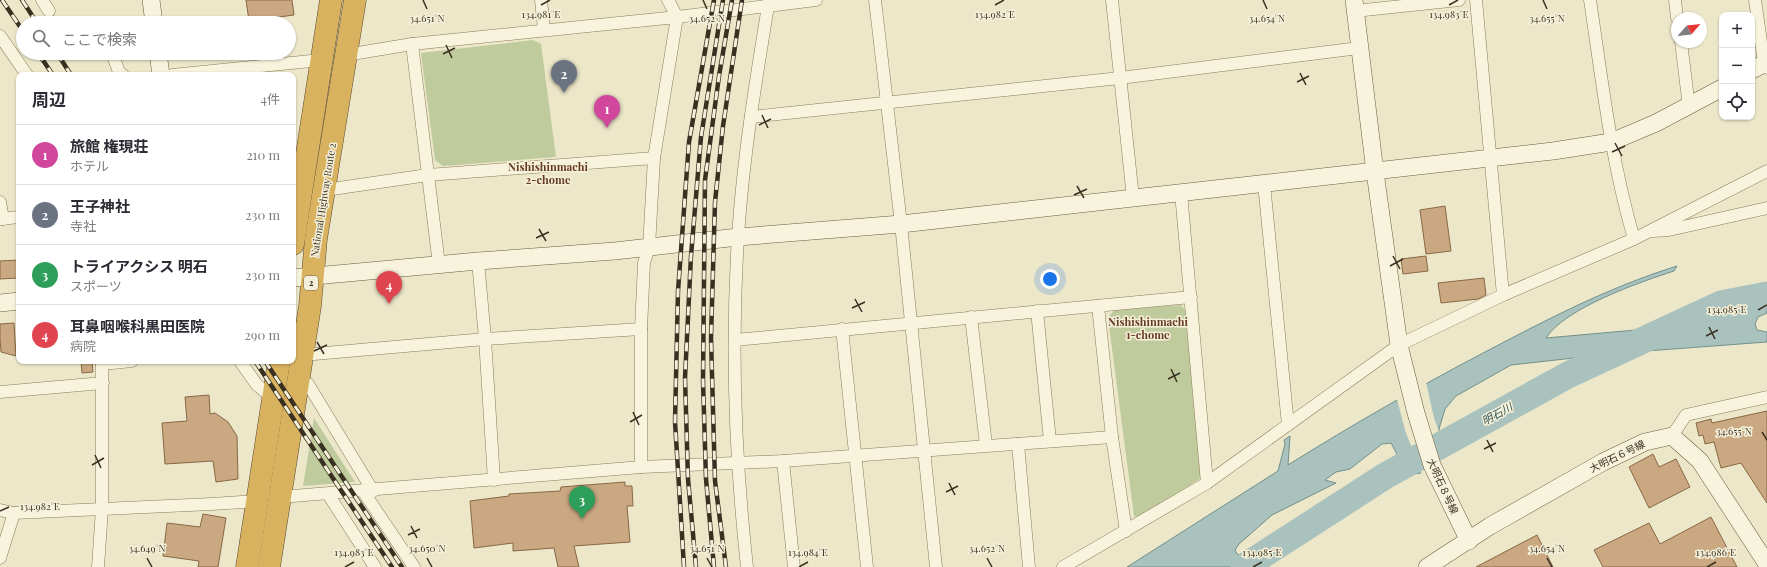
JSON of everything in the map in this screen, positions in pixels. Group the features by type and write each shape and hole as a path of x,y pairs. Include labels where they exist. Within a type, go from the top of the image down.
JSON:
{"highway":[{"path":"296,210 298,187 331,0"},
{"name":"National Highway Route 2","path":"269,567 310,306 302,277 325,190 355,0"},
{"path":"247,567 279,364"}],"street":[{"path":"42,0 49,11"},
{"path":"151,0 152,16"},
{"path":"541,0 544,29"},
{"path":"641,468 641,329 644,263 649,247 654,158 677,17 668,0"},
{"path":"346,55 412,44 544,29 677,17 769,3 816,0"},
{"path":"875,0 901,224 936,567"},
{"path":"1112,0 1133,198"},
{"path":"1355,6 1460,0"},
{"path":"1476,0 1503,295"},
{"path":"1590,0 1611,142 1621,197 1634,239"},
{"path":"1675,0 1677,12"},
{"path":"1755,0 1762,66"},
{"path":"748,567 738,463 735,340 738,237 751,117 769,3"},
{"name":"大明石８号線","path":"1355,6 1375,172 1401,351 1432,464 1465,534"},
{"path":"0,36 16,59"},
{"path":"412,44 439,265"},
{"path":"751,117 1120,78 1359,48"},
{"path":"1682,48 1689,107"},
{"path":"17,60 25,72"},
{"path":"115,60 119,72"},
{"path":"159,60 161,72"},
{"path":"202,72 321,60"},
{"path":"302,277 478,261 615,251 738,237 901,224 1491,159 1611,142 1656,123 1689,107 1719,90"},
{"path":"325,190 428,175 654,158"},
{"path":"1063,567 1207,483 1288,425 1401,351 1503,295 1634,239 1767,171"},
{"path":"1264,184 1288,425"},
{"path":"1181,193 1207,483"},
{"path":"0,202 1,219 16,217"},
{"path":"1649,231 1669,230 1767,208"},
{"path":"478,261 485,339 494,480"},
{"path":"735,340 1191,297"},
{"path":"0,303 16,302"},
{"path":"1098,306 1112,437 1126,531"},
{"path":"1037,311 1050,442"},
{"path":"971,317 986,446"},
{"path":"303,353 314,354 485,339 641,329"},
{"path":"842,329 867,567"},
{"path":"98,567 102,509 102,364"},
{"path":"242,364 257,385 274,399"},
{"path":"298,381 308,384 368,491 414,567"},
{"path":"0,392 103,383"},
{"path":"1767,397 1686,415 1672,436 1700,461 1767,564"},
{"name":"大明石６号線","path":"1465,534 1490,526 1603,462 1645,442 1672,436"},
{"path":"281,498 641,468 783,461 1112,437"},
{"path":"1018,444 1029,567"},
{"path":"783,461 794,567"},
{"path":"328,494 374,567"},
{"path":"0,510 14,513 258,500"},
{"path":"0,558 14,513"},
{"path":"1427,567 1465,534"}],"green space":[{"path":"533,40 541,44 556,157 443,166 435,160 421,53"},
{"path":"1181,305 1186,311 1201,478 1140,518 1134,516 1108,318 1114,310"},
{"path":"314,418 355,482 303,486"}],"water":[{"path":"1677,266 1674,271 1604,297 1569,316 1546,338 1636,330 1675,331 1684,322 1767,284 1767,313 1758,317 1755,324 1757,330 1767,332 1767,342 1619,353 1511,365 1456,396 1445,409 1439,429 1440,454 1433,471 1408,475 1391,443 1382,444 1350,469 1336,472 1325,480 1336,483 1272,515 1239,544 1235,550 1238,555 1285,538 1317,534 1251,567 1127,567 1278,471 1285,444 1284,440 1290,436 1288,465 1410,393 1460,365 1532,328 1579,304 1652,274"}],"pier":[{"path":"1426,382 1434,418 1441,437 1442,454 1440,465 1434,473 1422,475 1405,430 1397,399"}],"building":[{"path":"246,0 292,0 294,15 248,16"},
{"path":"1445,206 1451,251 1426,254 1420,210"},
{"path":"1426,256 1428,271 1403,274 1401,259"},
{"path":"16,260 16,278 0,279 0,261"},
{"path":"1484,278 1486,295 1478,299 1441,303 1438,283"},
{"path":"14,323 16,356 1,352 0,339 0,324"},
{"path":"81,364 92,364 93,372 82,373"},
{"path":"209,395 210,414 215,413 228,422 237,436 238,479 216,482 213,461 165,464 162,423 187,421 185,397"},
{"path":"1767,411 1767,503 1741,463 1721,468 1714,442 1705,444 1703,435 1699,436 1696,423 1711,419 1712,423"},
{"path":"1653,454 1659,467 1676,459 1690,487 1649,508 1629,467"},
{"path":"625,482 625,486 632,486 633,506 627,506 630,542 574,546 579,567 558,567 554,548 513,551 513,543 474,548 470,501 509,496 509,494 560,491 561,487"},
{"path":"203,514 226,518 218,567 198,567 199,561 163,556 167,523 200,527"},
{"path":"1711,517 1737,567 1603,567 1594,550 1649,523 1660,544"},
{"path":"1537,535 1553,567 1476,567"}],"waterway":[{"name":"明石川","path":"1244,567 1385,476 1568,375 1721,304 1767,295"}],"railway":[{"path":"2,0 16,21"},
{"path":"22,0 32,16"},
{"path":"684,567 675,422 678,291 689,142 714,0"},
{"path":"696,567 688,479 685,378 691,256 701,137 723,0"},
{"path":"714,567 706,479 703,381 705,180 719,76 732,0"},
{"path":"726,567 715,481 711,338 715,202 723,126 742,0"},
{"path":"43,60 51,72"},
{"path":"61,60 69,72"},
{"path":"257,364 392,567"},
{"path":"267,364 402,567"}],"place":[{"name":"王子神社","path":"564,93"},
{"name":"旅館 権現荘","path":"607,128"},
{"name":"耳鼻咽喉科黒田医院","path":"389,304"},
{"name":"トライアクシス 明石","path":"582,519"}],"district":[{"name":"Nishishinmachi 2-chome","path":"548,173"},
{"name":"Nishishinmachi 1-chome","path":"1148,328"}]}
